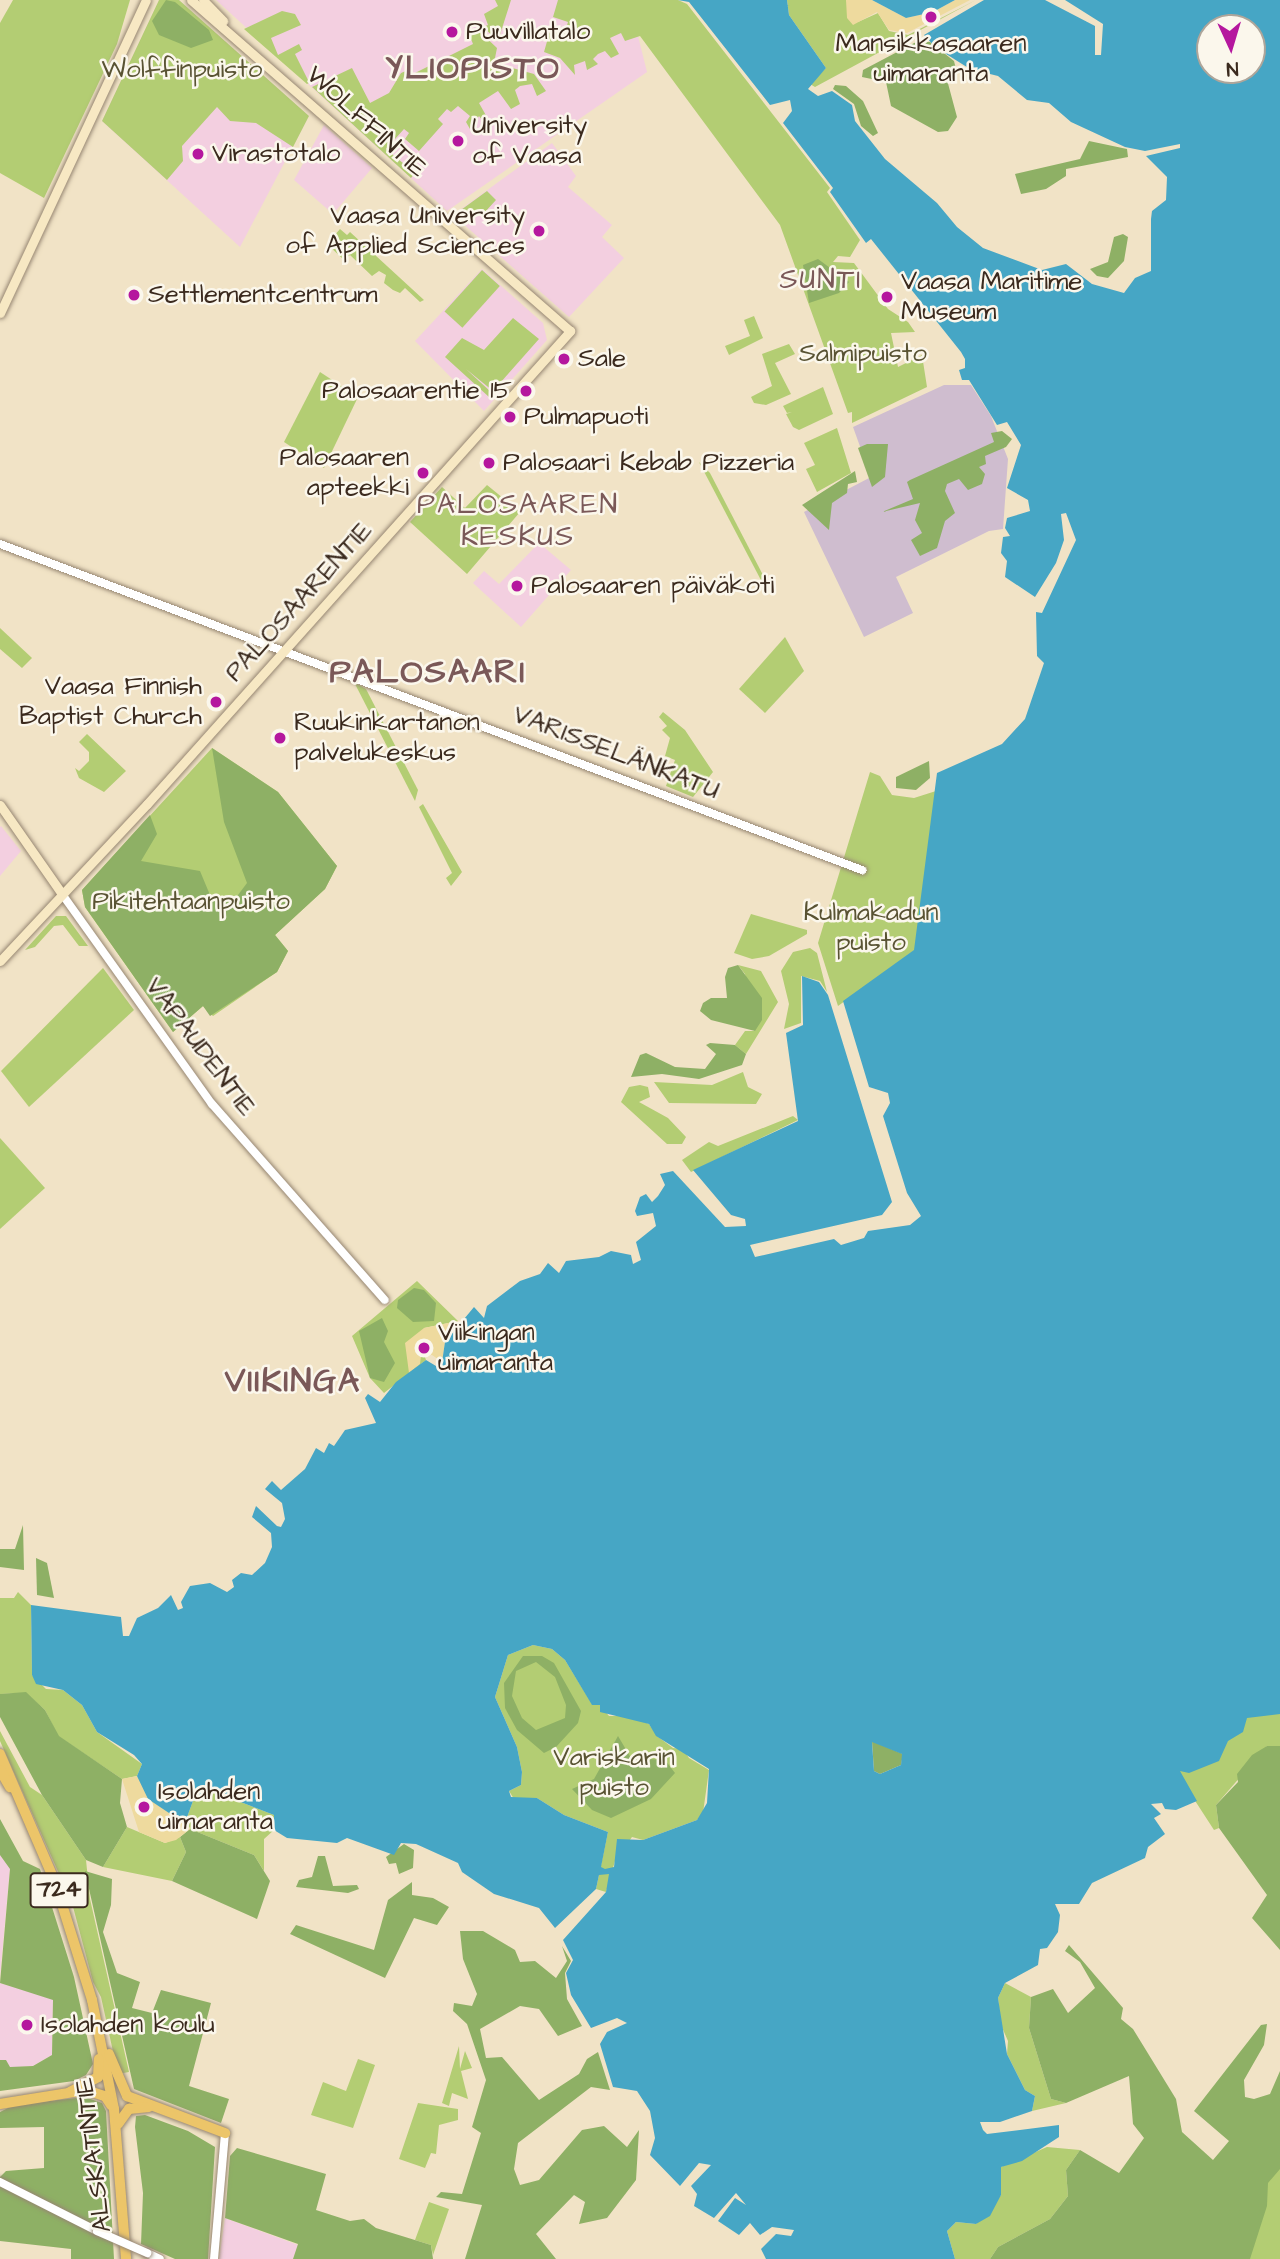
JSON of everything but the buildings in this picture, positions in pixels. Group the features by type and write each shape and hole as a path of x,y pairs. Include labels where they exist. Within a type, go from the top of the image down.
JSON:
{"main road":[{"path":"0,313 146,0"},
{"name":"WOLFFINTIE","path":"191,0 228,28 570,331"},
{"name":"WOLFFINTIE","path":"203,0 228,28"},
{"name":"PALOSAARENTIE","path":"0,961 570,331"},
{"name":"VAPAUDENTIE","path":"0,805 62,894"},
{"name":"ALSKATINTIE","path":"0,1754 65,1907 92,2000 114,2109 126,2259"},
{"name":"ALSKATINTIE","path":"0,1770 23,1808"},
{"path":"70,2092 91,2083 99,2070 84,1976"},
{"path":"92,2000 122,2089 150,2107 225,2133"},
{"path":"0,2104 70,2092 96,2092 114,2109"},
{"path":"116,2131 122,2113 150,2107"}],"street":[{"name":"VARISSELÄNKATU","path":"0,544 862,870"},
{"name":"VAPAUDENTIE","path":"62,894 212,1104 385,1300"},
{"path":"214,2259 225,2133"},
{"path":"0,2182 160,2259"}],"shaded area":[{"name":"Wolffinpuisto","path":"159,0 179,0 309,116 240,247 102,121"},
{"name":"University of Vaasa","path":"216,0 629,0 647,72 447,211"},
{"path":"324,125 372,168 333,214 294,180"},
{"name":"Vaasa University of Applied Sciences","path":"552,143 576,176 568,187 612,225 602,237 624,258 569,317 453,215"},
{"path":"482,269 543,323 547,340 484,411 415,341"},
{"path":"944,385 971,385 991,416 1008,459 1003,529 989,531 896,577 913,613 864,637 804,512 871,477 853,427"},
{"name":"Palosaaren päiväkoti","path":"539,543 571,570 521,627 473,583 484,571 499,584"},
{"path":"0,827 21,851 0,876"},
{"name":"Isolahden koulu","path":"0,1855 10,1868 0,1977"},
{"name":"Isolahden koulu","path":"0,1983 53,1999 52,2055 33,2066 9,2068 6,2061 0,2060"},
{"path":"225,2218 298,2245 293,2259 219,2259"}],"green space":[{"path":"13,0 130,0 117,44 44,198 0,173 0,23"},
{"name":"Wolffinpuisto","path":"159,0 179,0 309,116 293,147 256,123 230,121 217,107 182,146 183,161 167,180 102,121"},
{"path":"166,0 175,2 209,30 213,40 191,48 159,35 152,21"},
{"path":"495,0 511,0 498,41 483,27 488,25 484,14 498,6"},
{"name":"Salmipuisto","path":"558,0 678,0 687,4 830,188 827,192 860,240 850,257 838,256 833,262 854,263 888,309 908,322 915,332 891,333 898,367 922,355 927,387 852,423 852,412 848,413 780,225 640,36 625,41 621,33 610,38 619,54 611,58 605,51 598,54 593,59 598,64 587,70 585,61 574,65 575,75 560,58 544,52 550,31 564,35 568,22 553,17"},
{"path":"787,0 846,0 858,22 878,13 889,31 908,35 976,0 815,87 810,84 826,68 789,15"},
{"path":"282,11 295,14 301,25 271,38 278,55 299,44 302,50 295,54 308,80 315,80 307,84 244,29"},
{"path":"478,30 497,48 494,63 534,74 546,91 537,96 532,84 520,86 515,90 520,104 511,109 498,91 479,103 488,119 484,122 479,116 470,129 466,122 470,116 458,106 451,112 447,109 438,119 443,124 419,151 405,139 409,133 404,129 386,149 415,173 411,178 312,87 352,68 370,103 389,93 401,73 408,70 411,75 473,44 469,34"},
{"path":"918,41 930,42 954,61 956,69 946,76 957,117 948,131 938,132 891,106 886,82 862,77 863,70"},
{"path":"835,85 846,86 863,101 878,133 873,136 861,126 854,104 833,89"},
{"path":"1089,141 1127,149 1128,157 1066,169 1066,176 1046,189 1021,194 1015,174 1080,159"},
{"path":"487,191 496,200 485,212 480,209 465,225 454,215"},
{"path":"340,229 347,235 350,232 424,300 420,302 405,288 400,293 393,290 384,283 386,275 379,271 372,276 350,255 344,260 327,244"},
{"path":"1123,234 1128,237 1124,261 1108,278 1097,276 1090,269 1108,262 1114,237"},
{"path":"818,259 849,282 839,293 809,303 803,265"},
{"path":"482,270 500,286 462,328 445,312"},
{"path":"754,316 763,338 729,355 725,346 750,336 744,320"},
{"path":"513,318 539,339 493,391 466,369 492,393 489,397 445,357 462,338 484,350"},
{"path":"789,344 795,354 775,363 791,394 766,405 754,403 751,397 772,386 762,354"},
{"path":"320,372 358,397 324,468 284,442"},
{"path":"823,387 833,414 799,430 793,427 786,414 792,412 787,413 783,406"},
{"path":"837,428 851,473 817,492 806,469 815,465 804,443"},
{"path":"1002,431 1012,439 1006,447 985,456 986,464 979,467 985,474 982,484 968,490 959,479 947,484 945,491 955,513 945,521 937,548 920,556 911,540 922,533 915,520 920,503 882,512 913,499 907,482 994,442 991,433"},
{"path":"867,444 888,444 885,477 872,487 858,448"},
{"path":"699,462 710,473 764,577 763,584"},
{"path":"855,471 857,482 848,484 847,493 832,503 829,530 802,505"},
{"path":"487,485 520,512 467,574 410,522 442,487 465,508"},
{"path":"0,628 32,658 22,668 0,649"},
{"path":"785,637 804,671 765,713 739,689"},
{"path":"354,682 366,689 418,790 415,801"},
{"path":"663,712 685,730 713,772 693,797 666,786 675,760 665,756 670,738 662,730 667,726 659,717"},
{"path":"87,734 126,771 104,792 79,778 75,768 79,771 89,761 89,752 79,742"},
{"name":"Pikitehtaanpuisto","path":"212,748 278,792 337,866 325,889 275,935 288,951 277,972 213,1016 203,1006 173,1032 85,907 82,890"},
{"name":"Pikitehtaanpuisto","path":"212,748 278,792 337,866 325,889 275,935 288,951 277,972 210,1016 203,1006 173,1032 85,907 82,890 150,815 157,834 141,861 200,871 210,895 232,903 247,883 224,822"},
{"path":"929,761 930,778 916,790 896,788 896,777"},
{"name":"Kulmakadun puisto","path":"870,772 880,776 892,795 914,798 936,791 915,950 838,1006 818,943"},
{"path":"423,804 462,872 451,886 446,878 452,873 419,807"},
{"path":"751,914 807,930 807,934 769,956 752,959 734,953"},
{"path":"56,916 66,916 88,946 79,946 63,925 54,926 35,947 25,950"},
{"path":"810,948 817,953 827,992 820,981 801,976 801,1023 784,1029 789,1004 781,971 793,952"},
{"path":"738,965 761,971 778,1002 746,1054 735,1045 745,1031 755,1031 745,974"},
{"path":"738,965 762,998 762,1020 755,1031 711,1020 700,1011 703,1003 711,998 727,998 725,977 728,968"},
{"path":"103,968 134,1010 29,1107 1,1071"},
{"path":"706,1045 735,1045 746,1054 742,1065 699,1079 662,1074 631,1077 640,1055 646,1053 675,1067 705,1069 716,1054"},
{"path":"743,1072 748,1087 762,1094 756,1104 669,1103 654,1082 712,1085"},
{"path":"629,1087 648,1087 650,1097 639,1102 668,1118 686,1137 682,1144 667,1144 621,1102"},
{"path":"793,1116 798,1120 691,1172 682,1160 709,1142 718,1146"},
{"path":"0,1138 45,1188 0,1229"},
{"path":"417,1281 458,1321 424,1328 422,1349 426,1360 384,1393 370,1378 352,1336"},
{"path":"414,1288 424,1290 436,1303 434,1321 413,1322 397,1308 398,1300"},
{"path":"382,1318 388,1331 384,1342 395,1363 384,1382 370,1378 359,1331"},
{"path":"23,1525 24,1570 0,1567 0,1549 15,1549"},
{"path":"36,1558 47,1563 54,1598 37,1595"},
{"path":"18,1592 31,1605 32,1675 46,1689 63,1690 82,1705 97,1732 142,1764 137,1776 122,1779 58,1736 45,1710 26,1693 0,1694 0,1598 14,1598"},
{"name":"Variskarin puisto","path":"533,1645 552,1649 565,1660 592,1704 600,1705 609,1716 629,1716 649,1724 657,1736 673,1748 683,1749 689,1758 709,1770 703,1813 697,1820 643,1840 632,1837 615,1861 606,1892 596,1889 608,1832 564,1815 537,1798 514,1799 509,1791 521,1785 522,1772 517,1747 495,1697 508,1655"},
{"path":"523,1656 542,1656 554,1663 581,1711 578,1723 556,1747 544,1753 517,1730 505,1708 504,1683","holes":["536,1662 555,1677 566,1705 565,1718 536,1730 522,1718 512,1696 516,1671"]},
{"path":"26,1692 45,1710 59,1736 122,1779 120,1803 127,1827 103,1867 86,1860 42,1795 0,1717 0,1694"},
{"path":"1280,1693 1280,1746 1267,1746 1216,1805 1219,1828 1214,1830 1179,1776 1175,1758"},
{"path":"0,1731 30,1787 42,1795 86,1860 90,1899 129,2072 118,2074 101,1997 93,1982 72,1903 0,1741"},
{"path":"618,1736 631,1758 665,1760 675,1773 651,1799 611,1818 592,1810 572,1789 594,1779"},
{"path":"872,1741 903,1754 901,1765 880,1774 874,1771"},
{"path":"1267,1746 1280,1746 1280,1950 1252,1918 1267,1895 1219,1828 1216,1805 1238,1782 1237,1774 1252,1755"},
{"path":"215,1792 274,1815 274,1830 264,1839 264,1871 254,1855 190,1829 186,1820 193,1801"},
{"path":"0,1819 23,1861 40,1869 74,1977 93,2064 86,2075 74,2081 0,2091 0,2060 6,2060 10,2067 33,2066 52,2055 53,2000 0,1983 10,1869 0,1855"},
{"path":"127,1827 165,1843 180,1837 186,1852 172,1881 103,1867"},
{"path":"190,1829 254,1855 270,1881 257,1919 172,1881 186,1852 180,1837"},
{"path":"404,1844 414,1850 413,1868 399,1874 396,1863 389,1864 386,1857"},
{"path":"318,1856 325,1856 333,1886 357,1885 359,1889 348,1893 296,1887 299,1880 312,1877"},
{"path":"85,1871 112,1879 111,1905 103,1932 117,1973 140,1982 132,2008 152,2013 161,1990 211,2003 189,2086 229,2099 221,2123 134,2089"},
{"path":"412,1882 412,1895 433,1898 449,1907 437,1925 414,1918 385,1978 290,1934 296,1925 374,1950 388,1900"},
{"path":"460,1931 483,1931 515,1950 520,1962 535,1961 556,1978 567,1961 562,1946 571,1961 565,1973 567,1999 582,2026 558,2036 539,2009 520,2006 480,2029 486,2058 502,2057 539,2100 579,2074 587,2059 598,2052 610,2090 591,2087 518,2143 514,2169 520,2185 539,2180 582,2130 604,2126 627,2147 639,2130 636,2180 607,2218 579,2224 585,2202 574,2195 536,2234 556,2259 465,2259 482,2205 436,2197 441,2192 462,2194 481,2133 472,2127 486,2080 467,2024 453,2011 454,2003 472,2006 477,1994 463,1959"},
{"path":"1069,1945 1123,2008 1121,2019 1133,2029 1176,2099 1182,2132 1213,2160 1229,2141 1194,2111 1261,2025 1267,2024 1264,2045 1244,2080 1245,2097 1254,2099 1270,2094 1280,2071 1280,2169 1268,2183 1267,2206 1250,2259 990,2259 998,2247 1050,2219 1068,2196 1066,2170 1080,2150 1119,2173 1144,2138 1133,2124 1129,2076 1066,2103 1051,2099 1029,2028 1031,1997 1053,1989 1068,2013 1095,1988 1080,1962 1065,1951"},
{"path":"1005,1983 1031,1997 1029,2028 1051,2099 1066,2103 1032,2111 1035,2096 1025,2090 1007,2054 1008,2041 1001,2025 998,1998"},
{"path":"459,2046 460,2069 465,2051 472,2068 461,2071 468,2099 452,2093 449,2106 442,2103"},
{"path":"358,2059 375,2065 353,2128 311,2115 323,2082 346,2091"},
{"path":"85,2097 102,2103 106,2111 114,2259 71,2259 71,2249 0,2241 0,2177 6,2171 44,2168 44,2127 0,2128 0,2112 14,2105"},
{"path":"418,2103 458,2109 458,2120 439,2125 436,2154 431,2153 425,2168 399,2159"},
{"path":"145,2115 188,2131 215,2147 208,2259 175,2259 141,2244 143,2193 135,2127 136,2116"},
{"path":"1047,2147 1080,2150 1066,2170 1068,2196 1050,2219 998,2247 990,2259 955,2259 947,2231 956,2222 976,2224 1001,2195 1001,2167"},
{"path":"237,2148 326,2174 316,2210 350,2221 364,2219 376,2228 431,2245 433,2259 293,2259 298,2244 225,2218 230,2156"},
{"path":"1280,2162 1280,2259 1179,2259"},
{"path":"429,2202 449,2209 433,2255 431,2245 415,2240"}],"sand":[{"name":"Mansikkasaaren uimaranta","path":"846,0 872,0 906,18 933,12 955,0 970,0 907,33 889,30 877,12 853,25 847,18"},
{"name":"Viikingan uimaranta","path":"458,1321 445,1342 442,1362 432,1355 421,1356 420,1364 409,1373 405,1343 424,1328"},
{"name":"Isolahden uimaranta","path":"137,1776 175,1817 186,1820 190,1829 176,1840 165,1843 139,1832 122,1779"}],"water":[{"path":"678,0 787,0 789,15 826,68 808,89 818,96 832,91 852,105 855,121 885,159 937,203 957,227 983,248 1042,270 1066,264 1092,284 1124,293 1135,278 1151,271 1152,211 1166,200 1167,177 1146,156 1180,148 1180,144 1145,151 1125,147 1071,122 1049,103 1027,100 998,76 970,69 935,47 924,35 984,0 1045,0 1095,26 1095,55 1101,55 1103,24 1065,0 1280,0 1280,1714 1247,1718 1243,1732 1228,1741 1219,1761 1189,1773 1180,1771 1197,1801 1176,1810 1165,1809 1162,1803 1151,1804 1161,1814 1154,1818 1165,1834 1148,1847 1145,1858 1092,1883 1079,1904 1055,1904 1060,1915 1058,1932 1047,1948 1040,1949 1038,1965 1005,1983 998,1998 1007,2054 1025,2090 1035,2096 1032,2111 1000,2122 980,2122 987,2134 1059,2125 1059,2137 1022,2161 1001,2167 1001,2195 990,2216 976,2224 956,2222 947,2231 955,2259 766,2259 761,2249 776,2234 791,2236 794,2230 772,2227 760,2235 750,2223 739,2235 718,2221 735,2198 746,2205 736,2193 714,2218 694,2206 697,2194 691,2186 711,2165 699,2163 680,2186 650,2155 655,2138 650,2111 637,2091 613,2087 600,2044 607,2032 627,2023 617,2018 591,2028 571,1995 566,1973 573,1960 563,1940 606,1892 609,1874 599,1875 596,1889 555,1928 539,1908 494,1894 462,1872 458,1863 416,1844 401,1843 394,1855 347,1838 337,1843 287,1838 274,1830 274,1815 215,1792 193,1801 186,1820 175,1817 148,1799 137,1776 142,1764 134,1755 97,1732 82,1705 63,1690 36,1684 32,1675 31,1605 121,1617 123,1636 129,1636 137,1618 158,1608 171,1595 178,1610 183,1608 181,1602 190,1586 210,1583 227,1592 234,1587 232,1580 241,1573 252,1575 265,1563 272,1547 271,1533 252,1517 256,1506 277,1526 281,1527 285,1519 282,1503 265,1489 272,1481 281,1490 305,1469 316,1448 324,1453 329,1443 334,1446 345,1430 376,1423 365,1398 368,1394 380,1402 396,1382 426,1360 441,1369 445,1342 474,1307 484,1318 487,1306 520,1281 540,1274 548,1263 559,1273 566,1261 599,1257 611,1251 631,1255 633,1264 641,1260 636,1242 656,1226 653,1213 637,1216 635,1211 640,1197 646,1194 652,1202 658,1196 665,1185 660,1174 673,1171 725,1227 746,1226 745,1219 731,1215 693,1170 798,1121 786,1033 803,1025 802,976 819,982 828,995 892,1202 882,1215 750,1245 755,1257 834,1239 841,1245 864,1238 868,1231 910,1225 921,1216 907,1193 883,1116 890,1103 888,1093 869,1087 843,1001 914,950 937,773 1002,744 1025,719 1044,663 1037,656 1036,612 1042,613 1076,540 1066,513 1061,514 1064,540 1056,563 1035,597 1005,577 1007,561 1001,553 1003,537 1010,536 1005,528 1007,518 1030,511 1028,500 1007,488 1021,445 1007,422 997,425 969,380 962,380 959,370 965,368 965,359 961,352 871,239 866,243 830,192 833,188 783,123 792,111 790,100 770,105 689,2","holes":["533,1645 552,1649 565,1660 592,1705 600,1705 600,1712 649,1724 656,1736 709,1769 707,1803 697,1820 643,1840 617,1839 614,1867 605,1869 601,1867 608,1832 564,1815 537,1798 511,1797 509,1791 521,1785 522,1772 517,1747 495,1697 508,1655","872,1742 902,1754 901,1765 880,1774 874,1771"]},
{"path":"872,0 955,0 933,12 906,18"}],"place":[{"name":"Mansikkasaaren uimaranta","path":"931,17"},
{"name":"Puuvillatalo","path":"452,32"},
{"name":"University of Vaasa","path":"458,141"},
{"name":"Virastotalo","path":"198,154"},
{"name":"Vaasa University of Applied Sciences","path":"539,231"},
{"name":"Settlementcentrum","path":"134,295"},
{"name":"Vaasa Maritime Museum","path":"887,297"},
{"name":"Sale","path":"564,359"},
{"name":"Palosaarentie 15","path":"526,391"},
{"name":"Pulmapuoti","path":"510,417"},
{"name":"Palosaari Kebab Pizzeria","path":"489,463"},
{"name":"Palosaaren apteekki","path":"423,473"},
{"name":"Palosaaren päiväkoti","path":"517,586"},
{"name":"Vaasa Finnish Baptist Church","path":"216,702"},
{"name":"Ruukinkartanon palvelukeskus","path":"280,738"},
{"name":"Viikingan uimaranta","path":"424,1348"},
{"name":"Isolahden uimaranta","path":"144,1807"},
{"name":"Isolahden koulu","path":"27,2025"}],"district":[{"name":"YLIOPISTO","path":"473,69"},
{"name":"SUNTI","path":"821,280"},
{"name":"PALOSAAREN KESKUS","path":"518,521"},
{"name":"PALOSAARI","path":"428,673"},
{"name":"VIIKINGA","path":"293,1382"}]}
